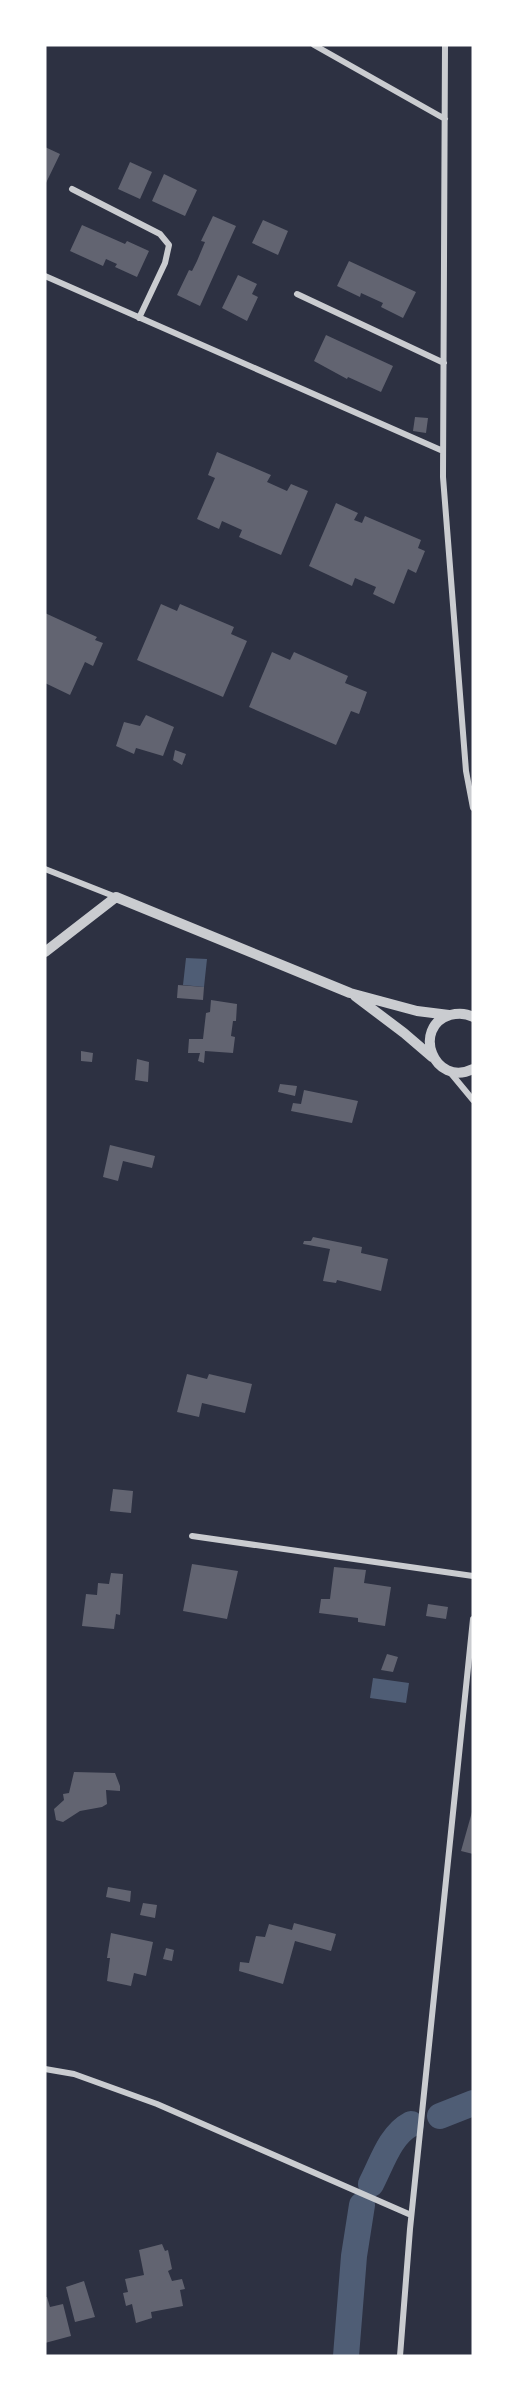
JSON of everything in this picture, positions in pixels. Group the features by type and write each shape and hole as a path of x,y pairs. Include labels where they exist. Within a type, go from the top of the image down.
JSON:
{"street":[{"path":"314,45 445,119"},
{"path":"445,45 443,477 466,771 473,808"},
{"path":"72,189 160,234 169,245 165,263 139,318"},
{"path":"45,276 443,451"},
{"path":"297,294 444,363"},
{"path":"45,869 350,993 417,1011 449,1015"},
{"path":"45,952 116,897"},
{"path":"350,993 434,1058 473,1100"},
{"path":"434,1058 430,1049 430,1038 440,1020 459,1013 473,1017"},
{"path":"448,1071 458,1073 473,1069"},
{"path":"192,1536 473,1576"},
{"path":"400,2356 401,2319 411,2215 473,1619"},
{"path":"45,2069 74,2074 157,2104 411,2215"}],"water":[{"path":"186,958 207,959 204,987 183,985"},
{"path":"373,1678 409,1683 406,1703 370,1698"}],"building":[{"path":"45,147 60,154 45,185"},
{"path":"130,162 152,172 140,199 118,189"},
{"path":"164,174 197,190 185,216 152,201"},
{"path":"213,216 236,226 200,306 177,295 189,270 192,271 197,261 205,242 201,241"},
{"path":"263,220 288,231 278,255 252,243"},
{"path":"82,225 125,244 127,241 149,251 137,277 115,267 117,264 106,259 103,266 70,251"},
{"path":"349,261 416,292 403,318 381,307 383,303 361,293 360,297 337,286"},
{"path":"238,275 257,284 252,294 258,297 247,321 222,308"},
{"path":"326,335 393,366 381,392 348,377 347,379 314,361"},
{"path":"415,417 428,418 426,433 413,431"},
{"path":"217,452 271,475 267,482 287,491 291,484 308,491 281,555 239,537 242,530 222,521 219,529 197,519 215,478 208,475"},
{"path":"336,503 358,513 354,520 362,523 365,516 421,540 418,548 425,551 416,573 408,569 394,604 373,594 376,587 355,578 352,586 309,566"},
{"path":"161,604 177,611 180,604 234,627 231,634 247,641 223,697 137,660"},
{"path":"45,613 97,637 95,640 103,643 93,666 85,662 70,695 45,683"},
{"path":"272,652 290,660 294,652 348,676 345,683 367,692 359,714 351,711 336,745 249,707"},
{"path":"146,715 174,727 163,756 136,748 134,754 116,746 124,722 140,726"},
{"path":"175,750 186,754 182,765 173,760"},
{"path":"178,985 204,987 203,1000 177,998"},
{"path":"211,1000 237,1004 236,1021 233,1021 231,1036 235,1037 233,1053 205,1051 204,1063 198,1061 200,1053 188,1053 189,1039 203,1039 206,1013 210,1012"},
{"path":"81,1051 93,1053 92,1062 81,1061"},
{"path":"137,1059 149,1062 148,1082 135,1080"},
{"path":"280,1084 297,1086 295,1096 278,1092"},
{"path":"304,1090 358,1101 352,1123 291,1111 293,1103 301,1104"},
{"path":"110,1145 155,1156 152,1168 123,1161 118,1181 103,1177"},
{"path":"313,1237 362,1247 361,1253 388,1259 381,1291 337,1280 336,1283 323,1281 330,1249 303,1244 304,1241 311,1241"},
{"path":"187,1374 207,1379 209,1374 252,1384 245,1413 202,1403 199,1417 177,1412"},
{"path":"113,1489 133,1491 131,1513 110,1511"},
{"path":"192,1564 238,1571 227,1619 183,1611"},
{"path":"334,1567 366,1570 364,1583 391,1587 385,1626 358,1622 358,1618 319,1613 321,1599 330,1599"},
{"path":"111,1573 123,1574 120,1615 116,1614 114,1629 82,1626 86,1594 97,1595 98,1583 109,1584"},
{"path":"428,1604 448,1607 446,1619 426,1616"},
{"path":"387,1654 398,1657 393,1672 381,1670"},
{"path":"74,1772 115,1773 120,1791 106,1790 107,1804 102,1807 80,1811 63,1822 56,1820 54,1809 64,1800 63,1794 69,1793"},
{"path":"473,1812 473,1854 461,1851"},
{"path":"108,1887 131,1891 130,1902 106,1897"},
{"path":"143,1903 157,1905 155,1918 140,1915"},
{"path":"294,1923 336,1934 331,1951 295,1941 283,1984 239,1971 240,1962 249,1963 256,1936 265,1937 269,1924 292,1930"},
{"path":"111,1933 153,1942 146,1976 134,1973 131,1986 107,1981 110,1958 107,1958"},
{"path":"166,1948 174,1950 172,1961 163,1959"},
{"path":"162,2244 165,2251 168,2250 172,2269 168,2271 172,2281 182,2279 185,2289 180,2290 183,2306 151,2312 152,2318 136,2323 132,2304 126,2306 123,2293 128,2292 125,2279 144,2275 139,2250"},
{"path":"84,2281 95,2317 75,2322 66,2287"},
{"path":"45,2297 50,2307 63,2304 71,2336 45,2343"}],"waterway":[{"path":"440,2116 473,2103"},
{"path":"371,2184 392,2142 411,2124"},
{"path":"346,2356 354,2256 362,2205"}]}
